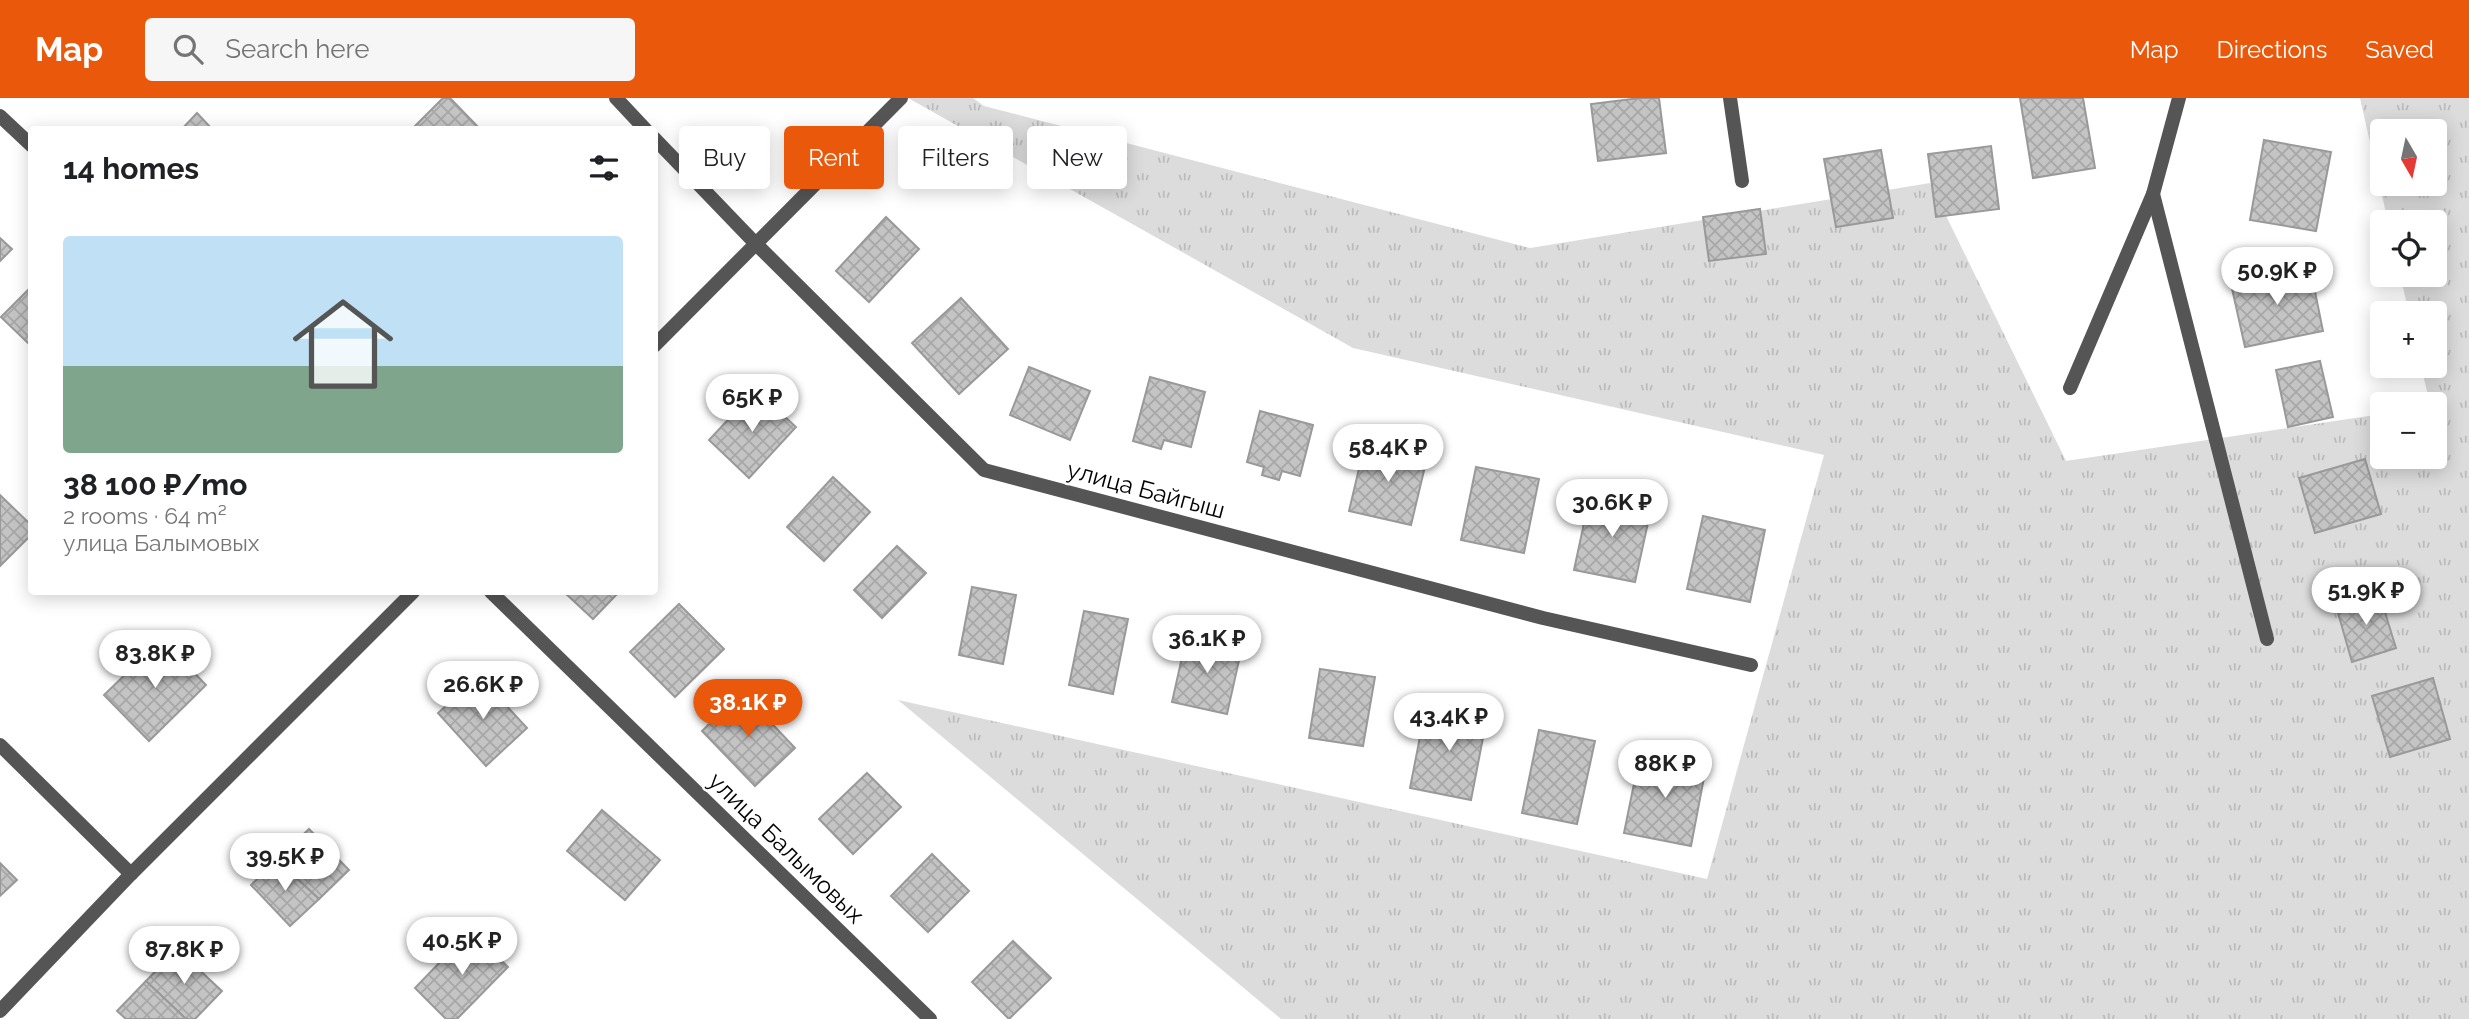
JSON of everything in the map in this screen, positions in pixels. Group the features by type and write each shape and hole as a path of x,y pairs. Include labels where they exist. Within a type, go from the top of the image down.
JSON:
{"street":[{"path":"616,98 642,126"},
{"path":"658,342 901,98"},
{"path":"1730,98 1742,181"},
{"path":"2070,388 2153,194 2179,98"},
{"path":"0,116 28,142"},
{"name":"улица Байгыш","path":"658,142 755,243 984,470 1543,618 1751,665"},
{"path":"2153,194 2267,639"},
{"path":"0,1011 131,874 410,595"},
{"name":"улица Балымовых","path":"494,595 930,1019"},
{"path":"0,745 131,874"}],"green space":[{"path":"908,98 973,98 984,106 1061,126 1027,126 1027,165 1013,157 1013,126 958,126"},
{"path":"2360,98 2469,98 2469,1019 1281,1019 898,700 1707,879 1824,455 1353,348 1070,189 1127,189 1127,143 1530,248 1930,183 2066,461 2370,416 2370,469 2447,469 2447,392 2427,392 2424,378 2447,378 2447,301 2406,301 2403,287 2447,287 2447,210 2385,210 2382,196 2447,196 2447,119 2370,119 2370,142"}],"building":[{"path":"443,98 450,98 477,126 415,126"},
{"path":"1659,98 1666,153 1598,161 1591,104"},
{"path":"2020,98 2083,98 2095,168 2033,178"},
{"path":"197,113 209,126 185,126"},
{"path":"2264,140 2331,152 2316,231 2250,220"},
{"path":"1991,146 1999,209 1936,217 1928,154"},
{"path":"1881,150 1893,218 1836,227 1824,159"},
{"path":"1760,209 1766,254 1709,261 1703,217"},
{"path":"886,217 919,249 869,302 836,271"},
{"path":"0,238 12,249 0,261"},
{"path":"2310,267 2323,331 2245,347 2231,284"},
{"path":"28,290 28,343 1,317"},
{"path":"961,298 1008,349 959,394 912,343"},
{"path":"2320,361 2333,417 2288,427 2276,370"},
{"path":"1029,367 1090,391 1070,440 1010,415"},
{"path":"1150,377 1205,392 1191,447 1164,440 1161,449 1133,441"},
{"path":"756,390 796,427 749,478 709,440"},
{"path":"1260,411 1313,425 1300,476 1282,471 1279,480 1262,475 1264,467 1247,462"},
{"path":"1365,443 1427,458 1411,525 1349,511"},
{"path":"2365,459 2381,514 2315,533 2299,478"},
{"path":"1476,467 1539,479 1524,553 1461,540"},
{"path":"833,477 870,512 824,561 787,527"},
{"path":"0,495 28,522 28,538 0,566"},
{"path":"1590,495 1651,509 1635,582 1574,570"},
{"path":"1703,516 1765,530 1750,602 1687,589"},
{"path":"897,546 926,573 882,618 854,590"},
{"path":"972,587 1016,595 1003,664 959,655"},
{"path":"2379,593 2396,648 2352,662 2336,606"},
{"path":"567,595 616,595 593,619"},
{"path":"679,604 724,649 675,697 630,652"},
{"path":"1084,611 1128,619 1113,694 1069,685"},
{"path":"1187,635 1242,647 1227,714 1172,702"},
{"path":"162,639 206,685 149,741 104,695"},
{"path":"1320,669 1375,677 1363,746 1309,738"},
{"path":"479,676 527,728 486,766 438,713"},
{"path":"2433,678 2450,739 2390,757 2372,696"},
{"path":"742,692 795,748 755,786 702,731"},
{"path":"1426,706 1487,717 1471,800 1410,788"},
{"path":"1539,730 1595,741 1577,824 1522,813"},
{"path":"1640,754 1706,767 1691,846 1624,833"},
{"path":"867,773 901,807 853,854 819,819"},
{"path":"602,810 660,860 625,900 567,851"},
{"path":"309,829 349,870 319,899 277,860"},
{"path":"932,854 969,891 928,932 891,896"},
{"path":"277,860 319,899 290,926 251,885"},
{"path":"0,863 17,880 0,896"},
{"path":"471,930 508,967 457,1019 446,1019 415,988"},
{"path":"1013,941 1051,978 1009,1019 972,982"},
{"path":"177,949 222,991 195,1019 186,1019 146,981"},
{"path":"146,981 186,1019 126,1019 117,1011"}]}
